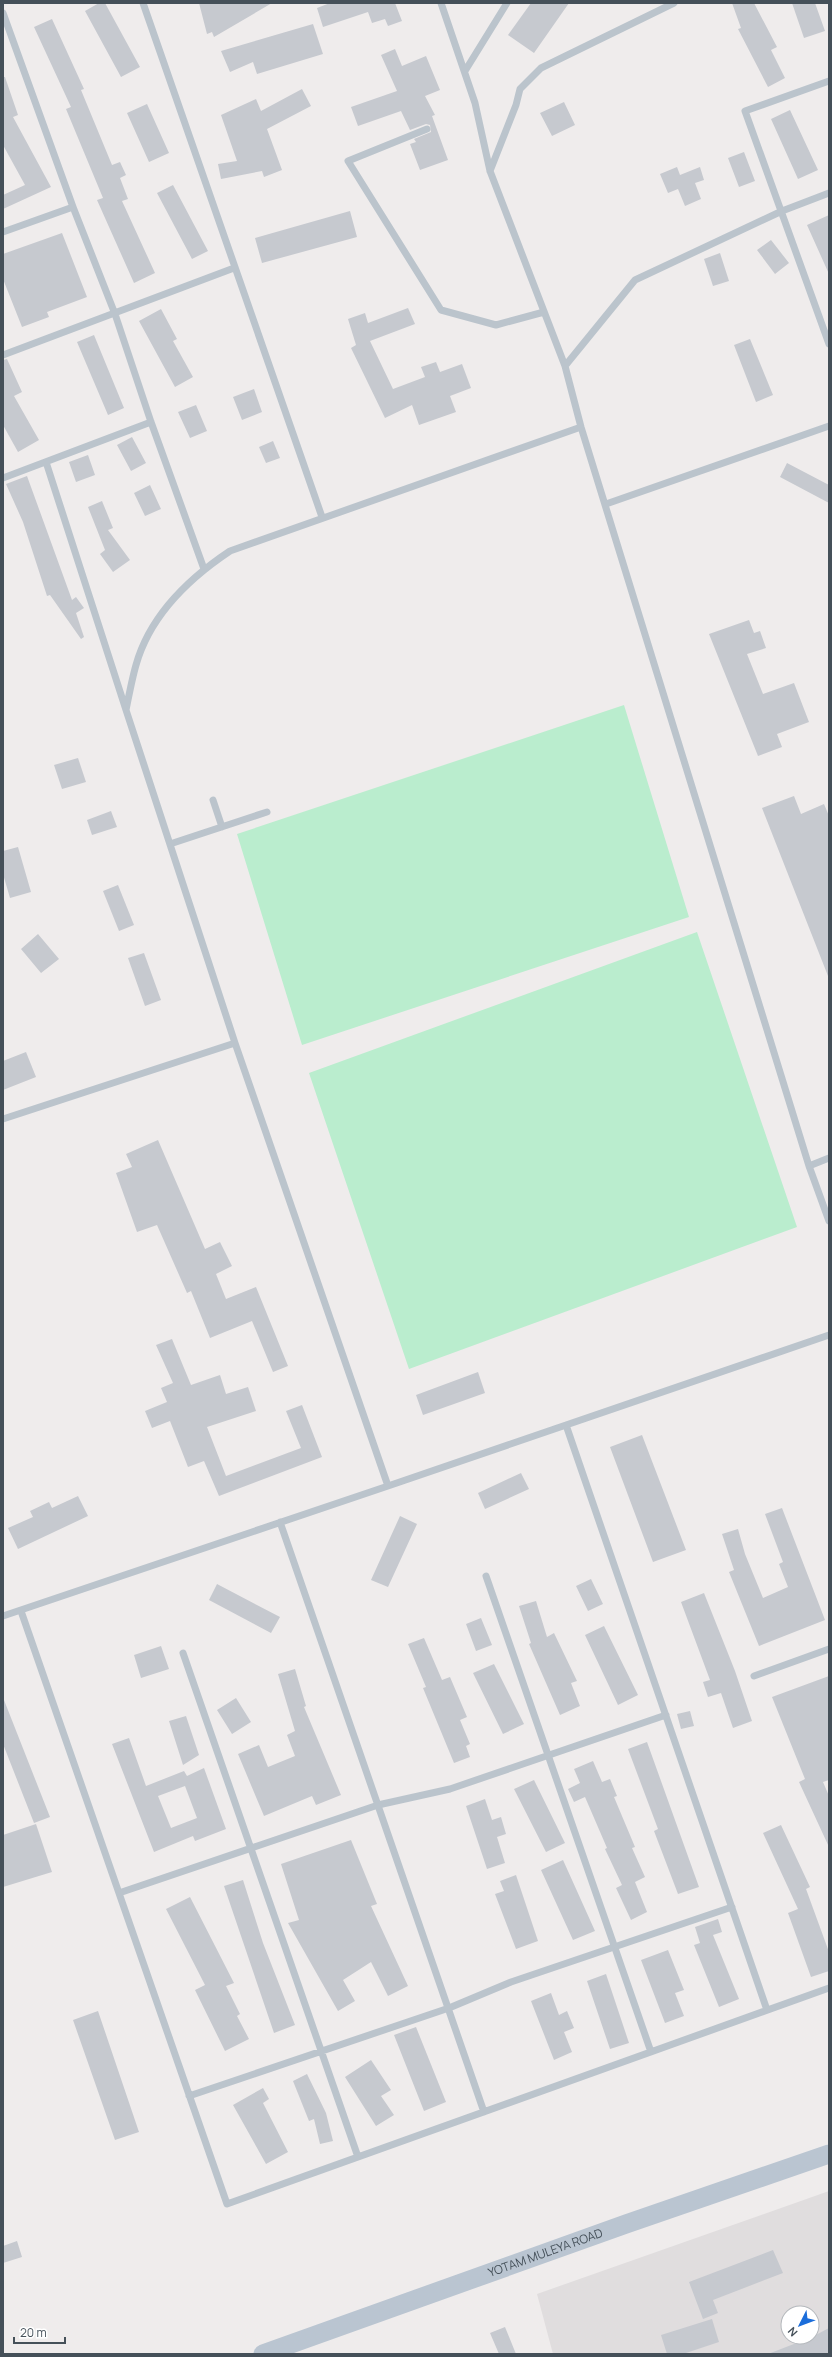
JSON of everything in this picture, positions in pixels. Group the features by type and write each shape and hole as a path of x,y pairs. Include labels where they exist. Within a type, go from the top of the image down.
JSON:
{"street":[{"name":"YOTAM MULEYA ROAD","path":"263,2354 626,2224 829,2154"}],"lane":[{"path":"143,3 234,268 322,517"},
{"path":"441,3 475,103 490,171 565,366 581,427 809,1166 829,1221"},
{"path":"464,71 507,3"},
{"path":"490,171 516,105 520,89 541,68 674,3"},
{"path":"3,13 5,26 115,314 150,422 204,569"},
{"path":"829,81 745,111 829,344"},
{"path":"427,129 348,161 441,310 496,325 544,312"},
{"path":"565,366 635,280 782,211 829,193"},
{"path":"3,232 73,207"},
{"path":"3,355 234,268"},
{"path":"3,478 150,422"},
{"path":"606,504 829,426"},
{"path":"126,710 136,664 152,629 175,595 204,569 230,551 322,517 581,427"},
{"path":"46,462 235,1043 388,1486"},
{"path":"213,800 222,827"},
{"path":"170,844 267,812"},
{"path":"3,1119 235,1043"},
{"path":"809,1166 829,1158"},
{"path":"3,1616 829,1335"},
{"path":"566,1425 767,2010"},
{"path":"280,1522 484,2112"},
{"path":"486,1576 651,2052"},
{"path":"21,1610 227,2204 829,1988"},
{"path":"754,1676 829,1649"},
{"path":"183,1653 358,2157"},
{"path":"119,1893 378,1805 450,1788 666,1715"},
{"path":"189,2096 449,2008 511,1982 732,1907"}],"shaded area":[{"path":"829,2191 829,2354 553,2354 537,2294"}],"green space":[{"path":"624,705 689,917 302,1045 237,834"},
{"path":"697,932 797,1227 409,1369 309,1073"}],"building":[{"path":"99,3 105,3 140,67 121,77 85,11"},
{"path":"199,3 272,3 214,37 212,32 207,34"},
{"path":"330,3 395,3 402,21 388,26 385,19 372,23 368,12 323,27 317,8"},
{"path":"531,3 569,3 534,53 508,35"},
{"path":"732,3 754,3 777,47 771,50 785,78 768,87 738,29 741,28"},
{"path":"792,3 815,3 825,31 804,38"},
{"path":"52,19 84,89 81,90 112,165 120,162 126,175 120,178 128,199 122,201 155,273 134,283 97,200 103,198 66,109 71,107 34,27"},
{"path":"313,24 323,54 257,74 253,62 230,72 221,51"},
{"path":"395,49 402,66 426,56 440,90 425,96 435,115 432,116 448,160 420,170 410,144 416,142 414,139 431,132 430,125 426,124 410,130 401,111 358,126 351,107 397,91 381,55"},
{"path":"3,77 5,77 18,115 13,117 51,187 3,209 3,195 25,185 3,145"},
{"path":"302,89 311,106 267,129 282,170 264,177 262,171 221,179 218,164 237,161 221,115 256,99 261,111"},
{"path":"564,102 575,125 552,136 540,113"},
{"path":"147,104 169,153 149,162 127,113"},
{"path":"790,110 818,170 798,179 771,119"},
{"path":"744,152 755,181 739,187 728,158"},
{"path":"677,167 680,175 700,167 704,180 695,183 701,199 685,206 678,189 668,193 660,174"},
{"path":"173,185 208,251 192,259 157,193"},
{"path":"350,211 357,237 262,263 255,238"},
{"path":"829,215 829,274 807,225"},
{"path":"62,233 87,297 47,312 49,317 22,327 3,279 3,254"},
{"path":"771,240 789,263 775,274 757,250"},
{"path":"720,253 729,281 713,286 704,259"},
{"path":"408,308 415,324 370,341 393,389 425,377 421,367 436,362 440,372 462,364 471,388 450,396 456,412 419,425 412,405 385,418 351,348 356,345 348,319 365,313 368,323"},
{"path":"161,309 177,339 173,341 193,377 175,387 139,321"},
{"path":"94,335 124,408 108,415 77,342"},
{"path":"750,339 773,395 756,402 734,345"},
{"path":"7,359 22,392 14,396 39,440 18,452 3,425 3,360"},
{"path":"254,389 262,412 242,420 233,397"},
{"path":"196,405 207,431 190,438 178,412"},
{"path":"132,437 146,463 131,471 117,445"},
{"path":"273,441 280,458 266,463 259,447"},
{"path":"88,455 95,475 76,482 69,462"},
{"path":"787,463 829,485 829,503 780,477"},
{"path":"27,476 72,600 76,597 84,608 76,613 84,637 81,639 50,595 47,596 23,522 6,484"},
{"path":"150,485 161,509 145,516 134,493"},
{"path":"102,501 113,528 108,530 130,560 113,572 100,554 105,550 88,507"},
{"path":"749,620 754,633 760,631 766,648 747,654 763,694 794,683 809,722 777,734 782,747 758,756 709,634"},
{"path":"78,758 86,782 62,789 54,765"},
{"path":"794,796 801,814 824,804 829,816 828,976 762,808"},
{"path":"111,811 117,827 92,835 87,820"},
{"path":"18,847 31,892 10,898 3,874 3,851"},
{"path":"118,885 134,925 119,931 103,891"},
{"path":"38,934 59,959 41,973 21,949"},
{"path":"144,953 161,1000 145,1006 128,958"},
{"path":"26,1052 36,1077 3,1090 3,1061"},
{"path":"158,1140 205,1249 220,1242 232,1266 216,1274 226,1299 256,1287 288,1366 273,1372 252,1321 210,1338 191,1291 187,1293 157,1225 137,1232 116,1173 132,1167 126,1154"},
{"path":"172,1339 191,1385 220,1375 226,1394 248,1387 256,1411 207,1427 226,1476 301,1448 286,1411 302,1405 322,1457 219,1496 204,1461 188,1467 170,1421 152,1428 145,1411 167,1402 161,1388 173,1383 156,1345"},
{"path":"478,1372 485,1393 423,1415 416,1395"},
{"path":"642,1435 686,1550 653,1562 610,1447"},
{"path":"521,1473 529,1489 485,1509 478,1493"},
{"path":"78,1496 88,1516 18,1549 8,1528 33,1517 30,1511 49,1502 52,1508"},
{"path":"782,1508 825,1620 759,1646 729,1572 734,1570 722,1534 738,1529 745,1554 763,1598 788,1587 779,1564 783,1562 765,1514"},
{"path":"400,1516 417,1524 388,1587 371,1580"},
{"path":"591,1579 603,1604 588,1611 576,1586"},
{"path":"217,1584 280,1617 271,1633 209,1600"},
{"path":"704,1593 735,1671 752,1721 733,1728 721,1693 708,1697 703,1682 710,1680 681,1602"},
{"path":"536,1601 547,1637 554,1633 577,1681 571,1683 580,1706 560,1715 529,1644 531,1643 519,1606"},
{"path":"481,1618 492,1645 476,1651 466,1624"},
{"path":"604,1626 638,1695 618,1705 585,1635"},
{"path":"424,1638 442,1680 450,1677 467,1717 460,1720 470,1744 466,1746 470,1757 454,1763 423,1688 426,1687 408,1644"},
{"path":"161,1646 169,1669 141,1678 134,1655"},
{"path":"494,1664 524,1724 503,1734 473,1673"},
{"path":"295,1669 306,1706 304,1707 341,1795 316,1805 312,1796 264,1816 238,1754 259,1745 268,1767 295,1756 287,1735 295,1731 278,1674"},
{"path":"829,1676 829,1780 823,1782 829,1796 829,1847 799,1782 805,1779 772,1697"},
{"path":"236,1698 251,1722 232,1734 217,1710"},
{"path":"4,1700 50,1817 34,1823 3,1744"},
{"path":"690,1711 694,1726 681,1729 677,1714"},
{"path":"186,1716 199,1755 183,1765 169,1721"},
{"path":"129,1738 146,1786 184,1771 187,1776 204,1768 226,1829 195,1841 193,1836 154,1852 112,1744","holes":["185,1786 197,1818 171,1828 158,1796"]},
{"path":"647,1742 699,1887 678,1894 654,1831 658,1829 628,1749"},
{"path":"593,1761 602,1782 610,1779 617,1796 614,1797 635,1847 632,1848 645,1877 635,1882 647,1912 631,1920 616,1888 622,1885 605,1849 607,1848 585,1797 574,1802 568,1789 580,1783 574,1769"},
{"path":"534,1780 565,1843 546,1852 514,1789"},
{"path":"485,1799 492,1820 501,1817 506,1834 497,1837 505,1863 487,1869 466,1806"},
{"path":"36,1824 52,1872 3,1887 3,1835"},
{"path":"781,1825 810,1887 806,1889 829,1952 829,1971 811,1977 788,1913 798,1909 763,1833"},
{"path":"351,1840 377,1904 371,1906 408,1986 388,1996 371,1962 343,1980 355,2001 338,2011 288,1923 299,1920 281,1864"},
{"path":"563,1860 595,1931 573,1940 541,1870"},
{"path":"516,1875 538,1941 516,1949 495,1894 504,1891 500,1881"},
{"path":"243,1880 263,1943 295,2025 274,2033 224,1886"},
{"path":"190,1897 234,1983 226,1986 240,2014 237,2016 249,2039 225,2051 195,1990 205,1985 166,1909"},
{"path":"718,1919 722,1932 713,1935 739,1999 719,2007 694,1945 700,1943 695,1927"},
{"path":"668,1950 684,1990 675,1993 684,2016 665,2023 641,1960"},
{"path":"606,1974 629,2043 610,2049 587,1981"},
{"path":"551,1993 559,2015 567,2011 574,2028 564,2032 572,2052 554,2060 531,2001"},
{"path":"98,2011 139,2132 115,2140 73,2020"},
{"path":"416,2027 446,2102 424,2111 394,2035"},
{"path":"371,2060 391,2090 381,2096 394,2115 376,2126 345,2077"},
{"path":"307,2074 326,2113 333,2141 320,2144 314,2119 309,2121 293,2081"},
{"path":"263,2088 269,2099 263,2103 288,2152 266,2164 233,2105"},
{"path":"17,2241 22,2257 3,2263 3,2246"},
{"path":"773,2250 783,2273 713,2300 718,2313 703,2319 689,2282"},
{"path":"712,2319 719,2342 683,2354 667,2354 661,2335"},
{"path":"505,2327 516,2354 499,2354 490,2333"},
{"path":"829,2328 829,2354 768,2354 791,2345 820,2345 820,2333"}]}
